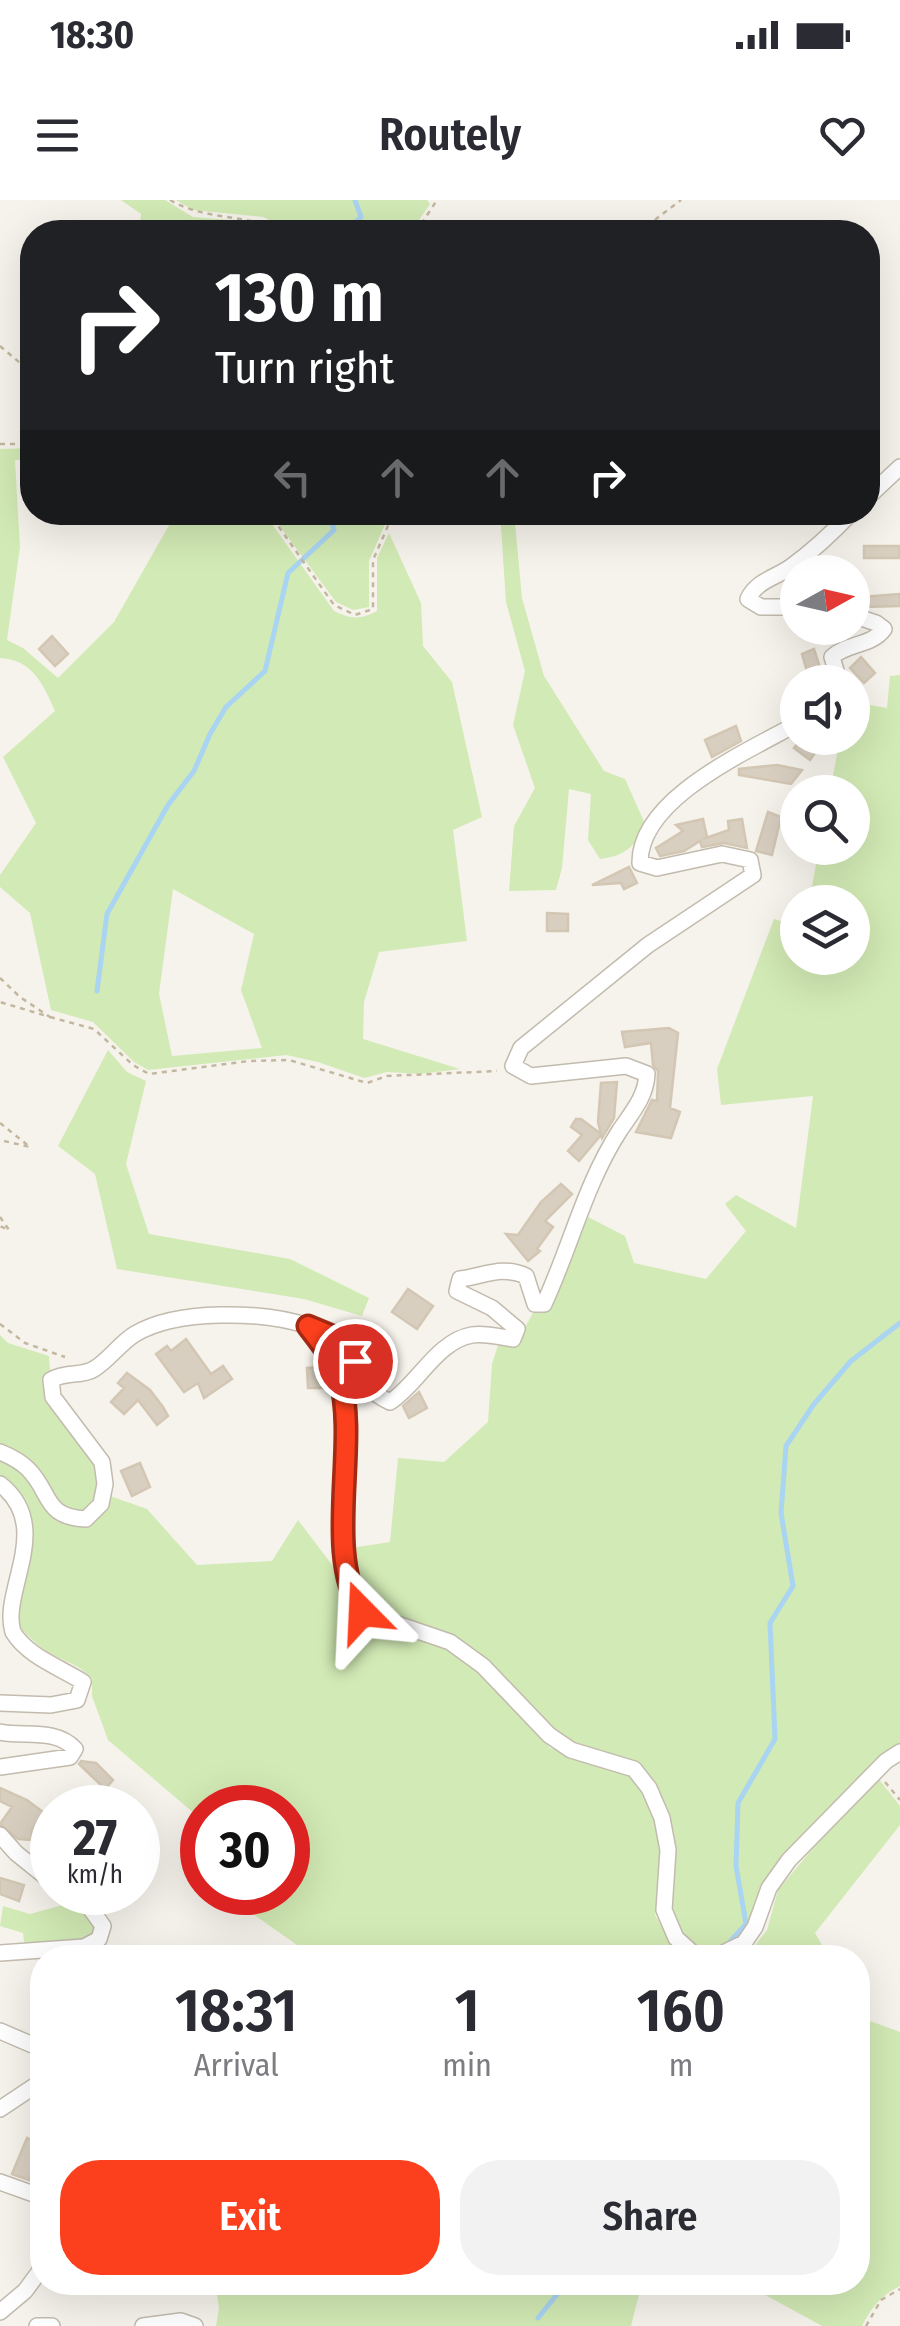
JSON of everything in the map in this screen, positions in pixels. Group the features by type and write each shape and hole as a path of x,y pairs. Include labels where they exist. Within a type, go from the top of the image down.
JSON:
{"street":[{"path":"880,486 900,467"},
{"path":"806,555 840,525"},
{"path":"780,573 754,586 748,599 761,606 780,607"},
{"path":"870,620 884,629 870,640"},
{"path":"834,665 832,657 855,645"},
{"path":"0,1452 30,1470 56,1512 86,1519 101,1504 105,1484 102,1462 52,1397 51,1380 63,1373 94,1370 136,1334 192,1316 261,1318 308,1326 344,1341 362,1382 390,1402 405,1393 454,1342 473,1335 513,1339 517,1330 507,1318 456,1291 460,1279 490,1270 518,1272 526,1276 534,1304 544,1304 588,1190 605,1154 646,1090 647,1074 626,1066 531,1076 513,1066 521,1048 548,1024 682,921 753,875 750,860 722,854 657,868 640,863 640,848 671,802 698,780 780,733"},
{"path":"308,1326 330,1355 340,1379 346,1452 342,1480 345,1566 350,1594 362,1612 450,1642 483,1666 549,1735 570,1750 634,1769 649,1788 662,1818 668,1850 664,1910 676,1938 684,1945"},
{"path":"0,1484 11,1492 22,1517 22,1550 8,1609 14,1632 37,1656 84,1682 77,1700 51,1705 0,1702"},
{"path":"0,1732 38,1733 68,1742 75,1749 70,1757 50,1762 0,1767"},
{"path":"740,1945 755,1927 769,1888 789,1860 900,1752"},
{"path":"0,1835 30,1864"},
{"path":"88,1945 99,1940 103,1926 95,1915"},
{"path":"0,1953 30,1951"},
{"path":"0,2031 30,2044"},
{"path":"0,2109 30,2089"},
{"path":"0,2182 30,2193"},
{"path":"0,2312 30,2284"},
{"path":"144,2326 182,2321 195,2326"},
{"path":"37,2326 52,2326"}],"path":[{"path":"170,200 192,212 249,220"},
{"path":"655,220 682,200"},
{"path":"0,346 20,363"},
{"path":"278,525 334,605 355,615 373,609 373,560 388,525"},
{"path":"0,978 20,998 50,1017"},
{"path":"0,1002 94,1030 149,1074 288,1060 368,1083 387,1076 498,1071 513,1066"},
{"path":"0,1123 30,1147 0,1140"},
{"path":"0,1217 9,1230 0,1226"},
{"path":"0,1324 26,1343 94,1370"},
{"path":"877,1772 900,1800"},
{"path":"866,2326 882,2300 900,2289"}],"green space":[{"path":"121,200 165,200 193,217 232,220 140,220 141,214"},
{"path":"176,200 427,200 430,204 419,220 269,220 193,210"},
{"path":"20,448 20,460 15,460 20,547 7,640 23,648 58,678 114,622 169,525 273,525 334,611 356,617 377,611 377,558 389,533 421,603 423,646 452,682 482,817 453,830 467,941 379,952 364,1002 363,1039 460,1069 420,1074 387,1072 364,1078 286,1055 148,1070 134,1062 93,1022 51,1010 30,913 0,887 0,875 36,823 3,757 55,711 29,669 0,658 0,449","holes":["173,889 254,934 241,990 262,1048 172,1056 159,994"]},
{"path":"279,525 385,525 369,561 369,607 353,610 336,602"},
{"path":"501,525 515,525 522,598 544,676 604,771 625,779 646,826 628,849 600,859 588,840 591,794 569,789 562,868 556,890 509,891 514,826 535,788 513,725 525,671 506,602"},
{"path":"900,675 900,1746 834,1805 750,1929 732,1945 691,1945 683,1936 667,1896 652,1783 563,1739 484,1658 452,1635 381,1614 365,1601 354,1574 351,1548 390,1542 398,1458 444,1462 488,1422 492,1364 498,1345 516,1344 534,1311 547,1310 588,1217 625,1236 634,1263 706,1279 746,1231 725,1204 736,1195 796,1228 813,1096 721,1105 717,1069 774,919 780,921 780,975 870,975 870,885 812,885 816,865 870,865 870,775 833,775 837,755 870,755 870,705 887,708 890,676"},
{"path":"108,1050 127,1072 146,1081 126,1164 149,1234 290,1259 369,1298 362,1316 304,1299 117,1269 95,1174 58,1146"},
{"path":"0,1335 8,1343 49,1356 50,1373 45,1382 99,1467 96,1503 84,1513 59,1506 0,1446"},
{"path":"0,1458 22,1471 53,1514 73,1523 110,1496 147,1509 197,1565 272,1561 298,1520 336,1570 344,1602 361,1622 450,1648 519,1709 550,1748 632,1774 646,1792 658,1824 662,1854 655,1915 673,1945 297,1945 254,1915 310,1915 310,1785 180,1785 180,1801 108,1740 92,1696 92,1679 80,1668 46,1651 18,1626 23,1502 12,1486 0,1478"},
{"path":"878,1778 900,1806 900,1825 815,1933 822,1945 755,1945 767,1930 778,1890 844,1811"},
{"path":"3,1906 30,1915 87,1915 99,1927 96,1938 30,1945 25,1949 23,1933 0,1926"},
{"path":"870,2021 900,2032 900,2286 877,2303 862,2326 822,2326 765,2295 870,2295"},
{"path":"217,2295 639,2295 631,2326 216,2326"}],"building":[{"path":"864,546 900,546 900,558 864,555"},
{"path":"900,594 900,606 870,607 870,596"},
{"path":"52,636 68,654 55,666 39,649"},
{"path":"814,649 819,665 805,665 802,654"},
{"path":"736,726 741,741 712,757 705,740"},
{"path":"777,765 802,770 798,775 780,775 780,782 739,775 739,769"},
{"path":"768,812 780,817 772,855 756,851"},
{"path":"703,819 707,837 703,839 729,830 728,821 742,819 747,848 724,843 702,847 700,841 684,851 660,856 656,848 683,831 676,825"},
{"path":"629,867 637,883 624,889 621,883 592,885"},
{"path":"547,913 568,914 568,931 547,931"},
{"path":"669,1028 678,1033 670,1108 680,1112 671,1138 636,1132 652,1100 657,1101 658,1071 653,1065 651,1043 625,1047 622,1032"},
{"path":"617,1082 614,1118 602,1138 601,1135 579,1161 568,1151 582,1135 571,1127 576,1119 581,1119 601,1134 601,1083"},
{"path":"561,1184 572,1194 545,1221 553,1227 537,1249 540,1251 528,1261 506,1234 518,1235 541,1202"},
{"path":"408,1289 433,1306 417,1329 392,1312"},
{"path":"186,1339 211,1374 223,1366 232,1379 204,1398 198,1383 184,1392 156,1354 167,1346 171,1351"},
{"path":"322,1367 325,1388 308,1388 307,1368"},
{"path":"127,1373 150,1390 163,1407 168,1416 157,1425 138,1400 124,1414 111,1402 124,1388 118,1383"},
{"path":"419,1392 427,1408 409,1418 403,1406"},
{"path":"140,1463 150,1487 132,1496 121,1471"},
{"path":"96,1763 113,1780 101,1785 79,1764"},
{"path":"0,1788 30,1802 30,1840 18,1839 0,1824 12,1807 0,1801"},
{"path":"0,1878 24,1885 19,1901 0,1894"},
{"path":"27,2138 30,2139 29,2180 12,2174"}],"waterway":[{"path":"355,200 361,217 358,220"},
{"path":"97,991 107,914 168,805 194,771 226,707 265,671 288,573 334,530 333,525"},
{"path":"728,1944 746,1924 736,1866 738,1803 775,1739 770,1623 793,1586 781,1513 786,1446 814,1404 851,1361 900,1323"},
{"path":"538,2318 557,2295"}],"route":[{"path":"355,1361 344,1341 308,1326 330,1355 340,1379 346,1452 342,1480 345,1566 350,1594 362,1612"}]}
